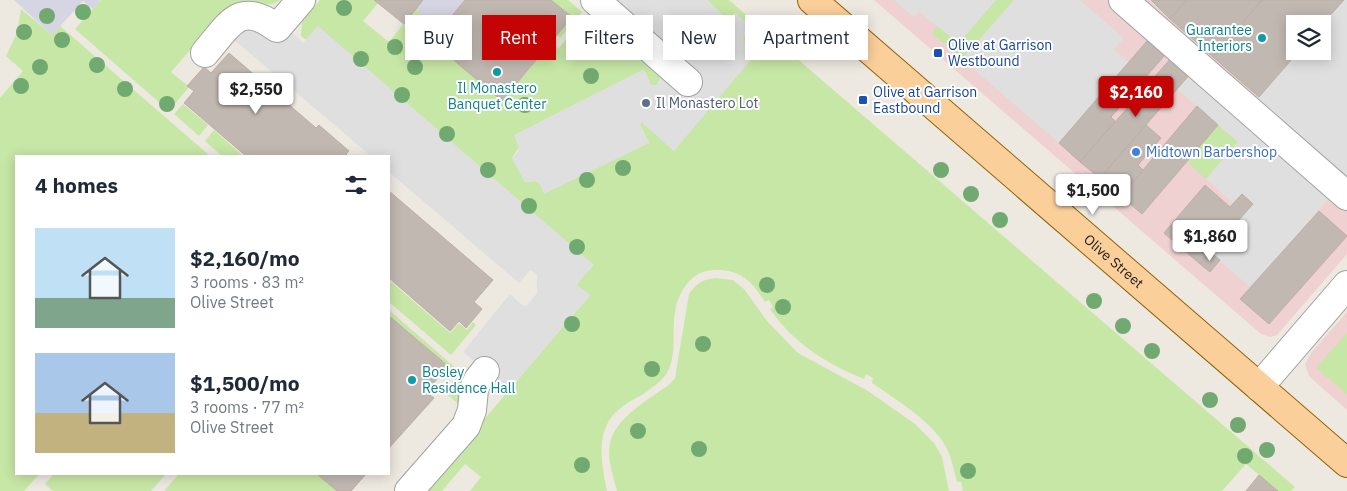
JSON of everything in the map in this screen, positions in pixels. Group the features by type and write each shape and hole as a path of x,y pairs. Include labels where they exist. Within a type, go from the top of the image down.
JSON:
{"main road":[{"name":"Olive Street","path":"812,0 1347,463"}],"street":[{"path":"205,52 237,16 246,12 257,14 277,28 301,0"},
{"path":"595,0 688,82"},
{"path":"1123,0 1347,196"},
{"path":"1259,387 1347,285"},
{"path":"409,491 466,426 472,410 474,389 485,371"}],"shaded area":[{"path":"14,0 100,1 93,9 83,1 52,35"},
{"path":"423,0 465,0 453,15 421,15 416,8"},
{"name":"Il Monastero Lot","path":"611,0 707,0 723,15 663,15 663,60 735,60 735,15 733,15 736,13 745,22 745,60 751,60 674,151 641,122 640,125 649,143 544,194 540,184 535,181 525,182 512,158 518,152 519,147 514,135 644,69 651,85 657,85 660,81 659,72 651,60 653,60 653,15 621,15"},
{"path":"874,0 1347,0 1347,254 1277,335 1270,337 1261,334"},
{"path":"894,0 996,0 959,43 919,12 914,17"},
{"path":"1014,0 1080,0 1124,38 1114,50 1129,62 1059,143 962,59"},
{"path":"1344,0 1347,0 1347,181 1254,101 1291,60 1331,60 1331,15"},
{"path":"262,4 303,43 318,26 594,265 576,284 590,295 509,390 463,352 510,294 522,305 527,306 537,293 537,274 530,270 519,283 390,173 390,155 370,155 233,39"},
{"path":"1191,73 1334,193 1251,288 1210,252 1253,204 1242,194 1233,203 1206,179 1238,142 1177,89"},
{"path":"1347,312 1347,410 1309,376 1305,364 1311,353"}],"green space":[{"path":"101,0 280,0 271,4 241,4 198,41 171,72 189,87 169,111 75,29"},
{"path":"320,0 374,0 378,3 363,21 389,42 405,22 405,60 453,60 502,101 537,60 556,60 556,47 558,49 566,39 566,60 645,60 659,72 661,77 657,85 651,85 644,70 519,147 512,158 525,182 535,181 540,184 649,143 640,125 641,121 674,151 745,48 745,60 799,60 1295,487 1291,491 1278,491 1246,464 1222,491 960,491 963,490 961,482 957,482 947,449 941,439 924,421 872,383 873,378 866,374 864,379 837,367 800,342 770,309 773,307 769,300 765,302 746,279 735,273 714,270 705,271 693,278 686,285 680,296 674,317 672,359 667,373 652,388 622,407 613,415 607,425 603,435 602,457 607,491 470,491 481,477 465,464 442,491 423,491 590,295 576,285 593,265 318,27 306,40 301,36 302,22"},
{"path":"551,0 568,0 582,12 579,15 570,15"},
{"path":"707,0 729,0 746,15 745,24 735,18 735,15 723,15"},
{"path":"996,0 1014,0 962,59 932,33 938,25 959,42"},
{"path":"416,8 421,15 410,15"},
{"path":"21,9 52,35 60,26 209,155 15,155 15,475 38,475 24,491 0,491 0,98 23,71 6,56 17,33"},
{"path":"566,24 566,31 560,38 557,35"},
{"path":"183,104 208,125 199,136 174,114"},
{"path":"1218,125 1238,142 1206,179 1187,162"},
{"path":"214,130 242,155 221,155 205,141"},
{"path":"715,278 733,280 744,289 767,321 798,353 868,391 915,424 934,443 942,457 949,491 617,491 609,452 615,430 631,412 670,384 675,378 689,294 700,283"},
{"path":"390,281 450,333 459,323 467,330 473,322 476,325 451,355 390,303"},
{"path":"390,311 467,378 461,406 444,392 455,379 445,369 448,366 390,317"},
{"path":"1347,333 1347,394 1316,368"},
{"path":"53,475 165,475 151,491 53,491 45,484"},
{"path":"178,475 318,475 337,491 164,491"}],"building":[{"path":"374,0 423,0 411,15 405,15 404,24"},
{"path":"465,0 551,0 570,15 566,15 566,24 556,36 556,15 482,15 482,60 536,60 502,101 453,60 472,60 472,15 453,15"},
{"path":"1151,0 1187,0 1170,19"},
{"path":"1187,0 1262,0 1213,57 1170,19"},
{"name":"Guarantee Interiors","path":"1262,0 1344,0 1330,15 1286,15 1286,60 1291,60 1259,97 1213,57"},
{"path":"1147,41 1164,56 1111,117 1115,121 1080,162 1059,143"},
{"path":"229,53 316,128 319,125 349,151 347,155 245,155 184,103 194,91 187,86 204,67 211,73"},
{"path":"1172,57 1191,73 1100,178 1080,162"},
{"path":"1197,106 1218,125 1142,214 1121,196"},
{"name":"Midtown Barbershop","path":"1146,125 1161,138 1138,165 1143,170 1121,196 1100,178"},
{"path":"1205,185 1230,207 1242,194 1253,204 1200,264 1164,233"},
{"path":"390,192 493,280 474,302 482,309 466,328 459,321 450,331 390,279"},
{"path":"1319,211 1347,236 1269,324 1240,299"},
{"path":"1210,252 1220,260 1210,272 1200,264"},
{"name":"Bosley Residence Hall","path":"390,317 448,366 426,392 434,398 390,447"},
{"path":"318,475 365,475 351,491 337,491"},
{"path":"1259,475 1278,491 1246,491"}],"place":[{"name":"Guarantee Interiors","path":"1262,38"},
{"name":"Olive at Garrison Westbound","path":"938,53"},
{"name":"Il Monastero Banquet Center","path":"497,72"},
{"name":"Olive at Garrison Eastbound","path":"863,100"},
{"name":"Il Monastero Lot","path":"646,103"},
{"name":"Midtown Barbershop","path":"1136,152"},
{"name":"Bosley Residence Hall","path":"412,380"}]}
